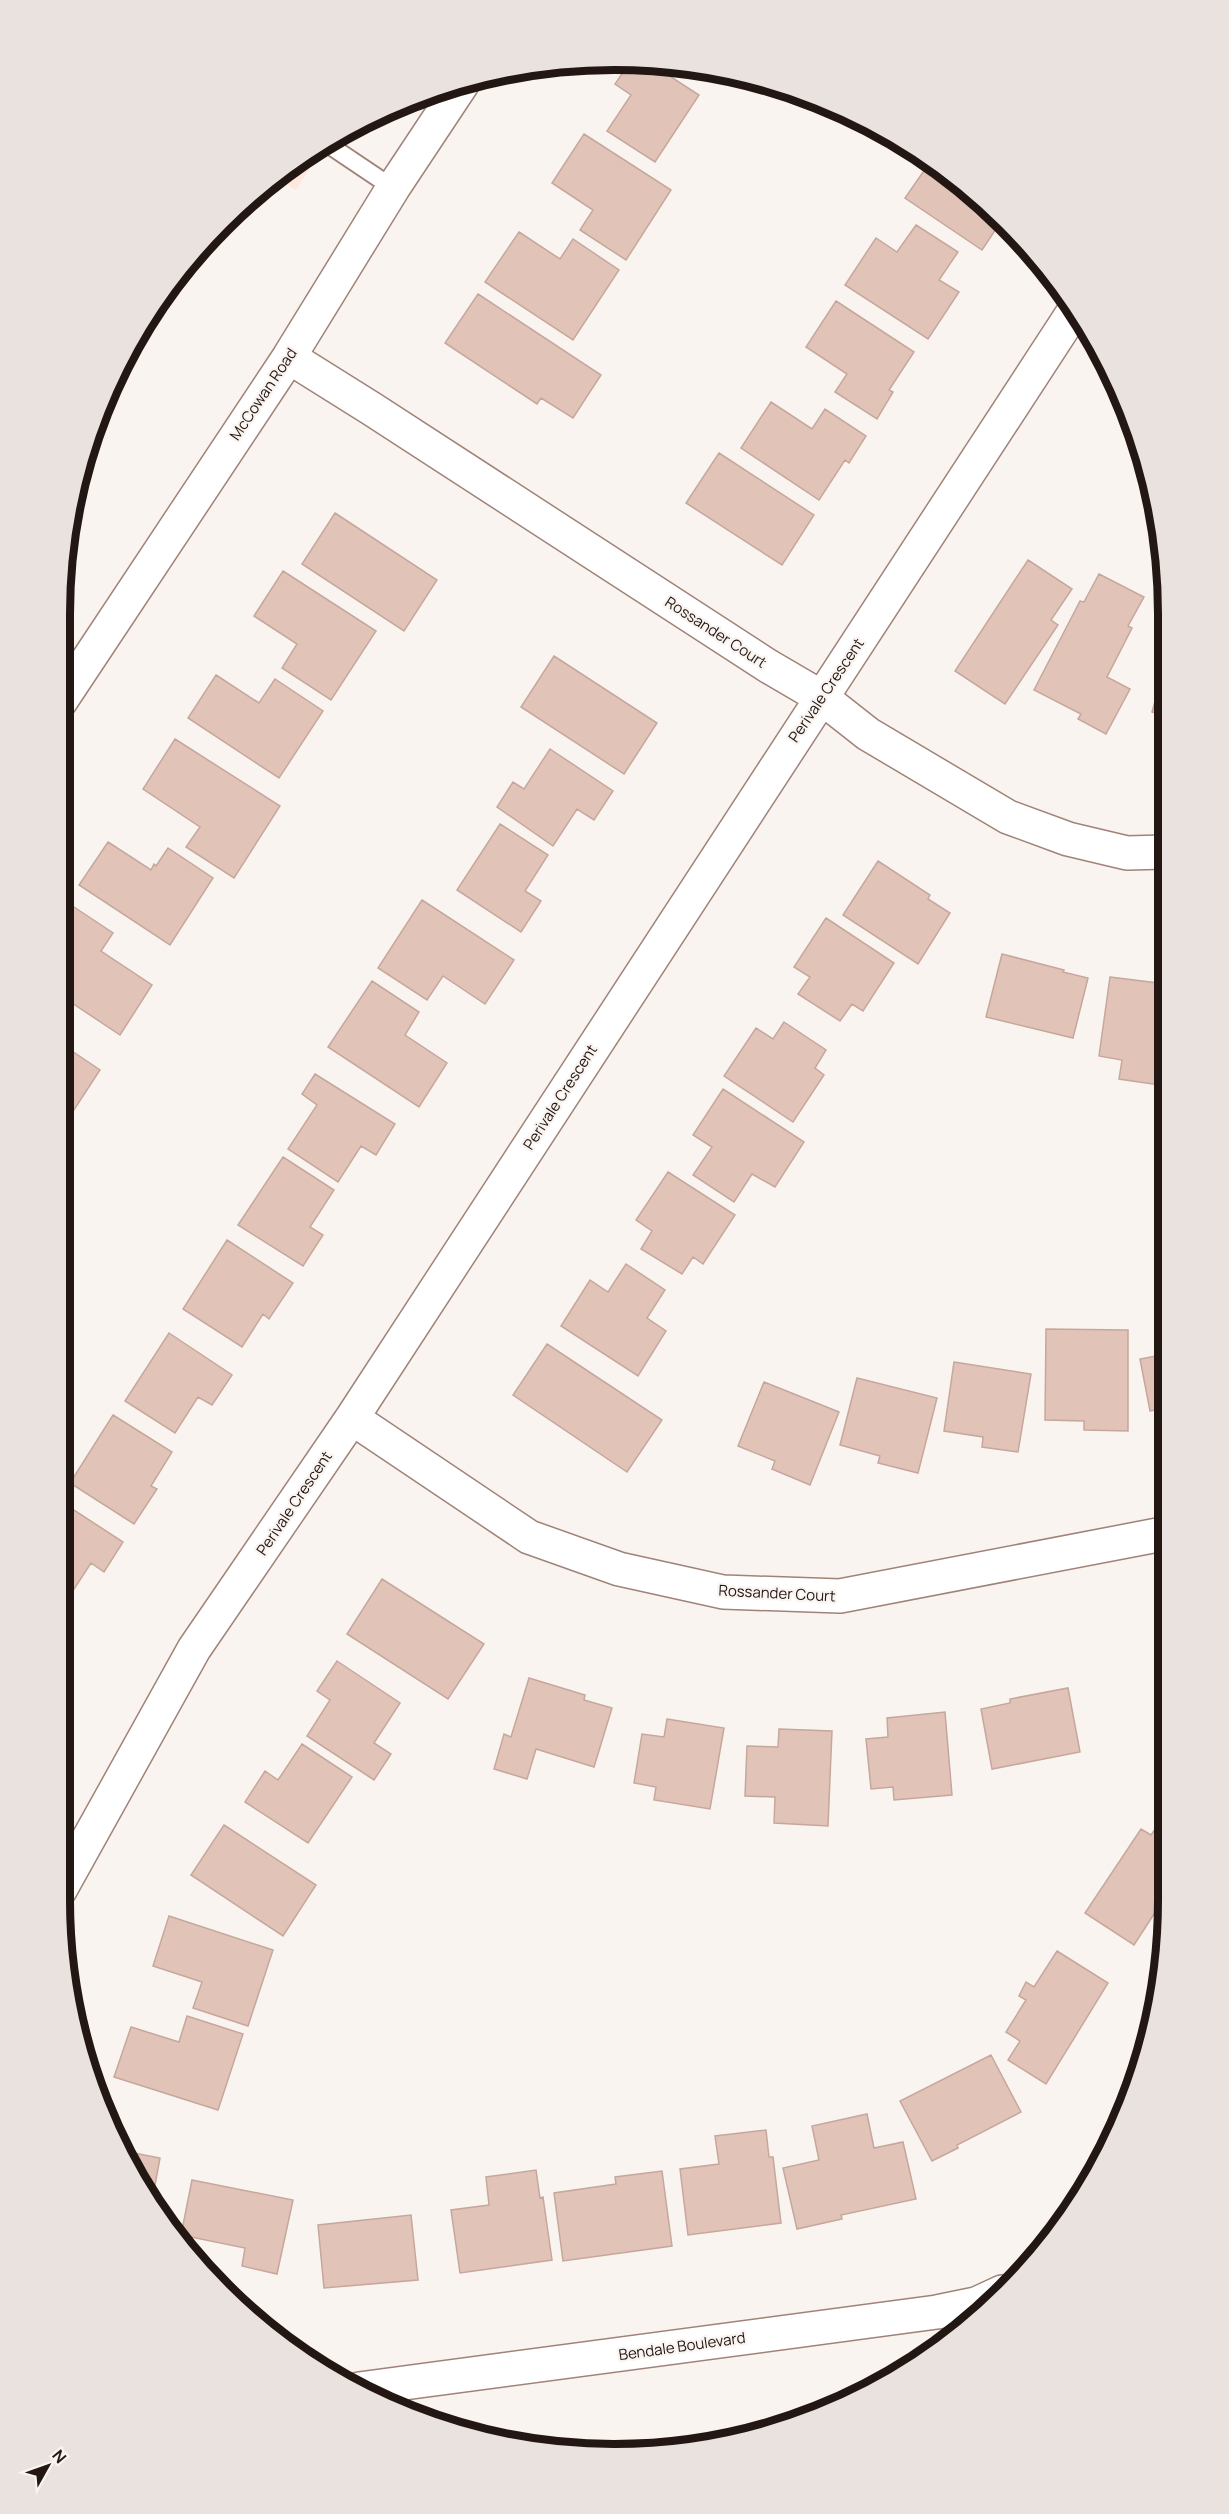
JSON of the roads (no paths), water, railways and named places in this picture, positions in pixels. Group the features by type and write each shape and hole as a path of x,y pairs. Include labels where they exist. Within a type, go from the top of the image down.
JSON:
{"street":[{"name":"McCowan Road","path":"71,685 289,357 393,188 455,95"},
{"name":"Perivale Crescent","path":"71,1870 194,1649 352,1418 1070,317"},
{"name":"Rossander Court","path":"289,357 821,698 868,734 1008,818 1068,839 1127,853 1158,852"},
{"name":"Rossander Court","path":"352,1418 529,1537 619,1569 723,1592 840,1596 1158,1535"},
{"name":"Bendale Boulevard","path":"374,2387 937,2312 980,2302"}],"lane":[{"path":"334,148 393,188"}]}
